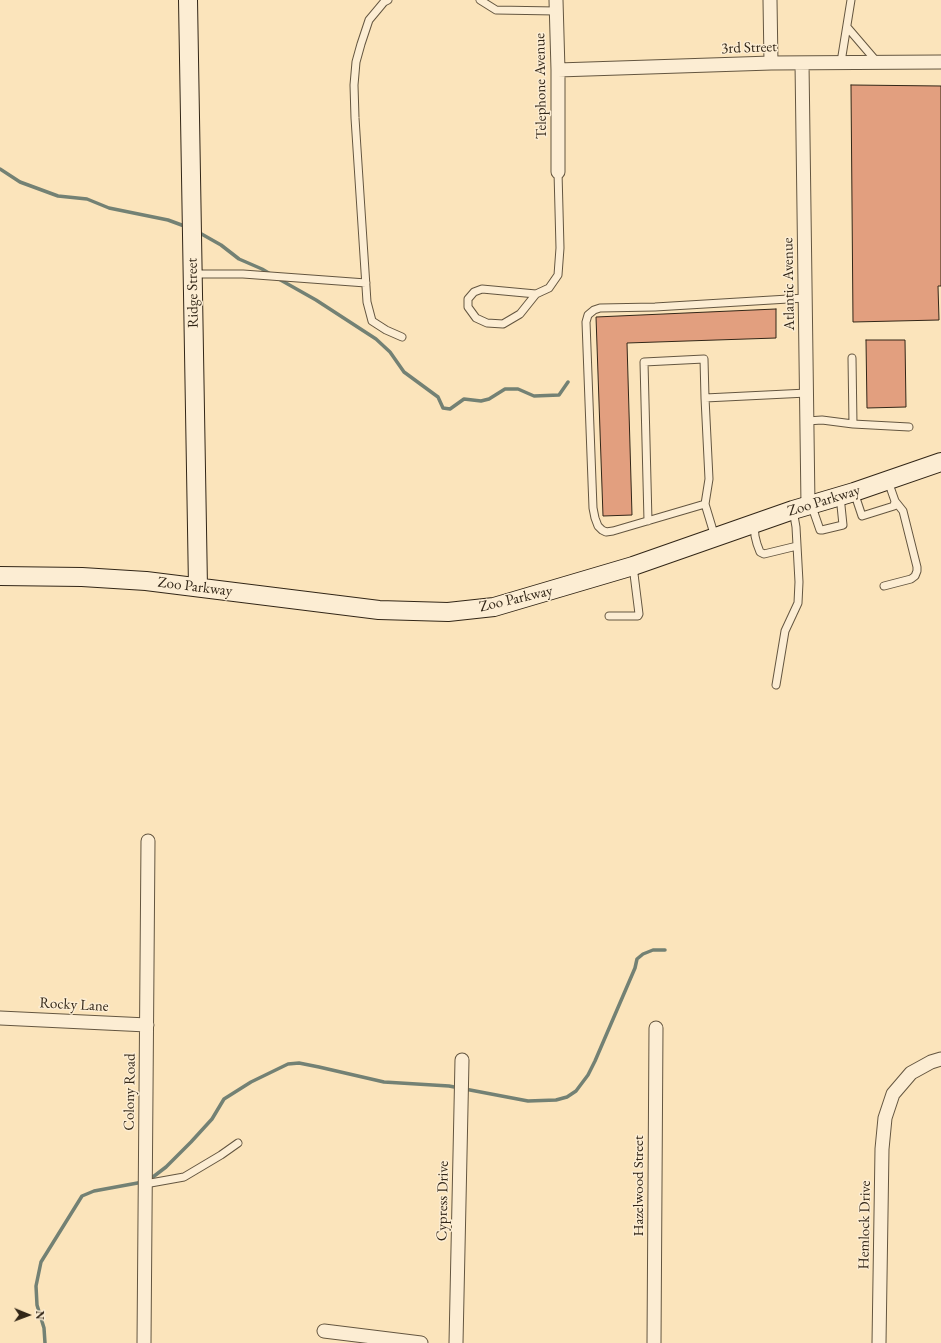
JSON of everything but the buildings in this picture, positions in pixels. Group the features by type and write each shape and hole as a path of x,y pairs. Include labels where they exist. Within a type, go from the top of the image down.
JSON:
{"main road":[{"name":"Ridge Street","path":"188,0 198,587"},
{"name":"Zoo Parkway","path":"0,576 82,577 146,581 379,610 448,612 494,607 633,566 715,537 888,481 941,462"}],"street":[{"path":"770,0 771,63"},
{"name":"Telephone Avenue","path":"556,6 558,70 558,172"},
{"name":"3rd Street","path":"558,70 771,63 941,62"},
{"name":"Atlantic Avenue","path":"802,63 807,420 804,507"},
{"name":"Colony Road","path":"144,1343 148,841"},
{"name":"Rocky Lane","path":"0,1018 146,1025"},
{"name":"Hazelwood Street","path":"654,1343 656,1028"},
{"name":"Hemlock Drive","path":"879,1343 882,1149 885,1118 894,1094 911,1073 931,1062 941,1059"},
{"name":"Cypress Drive","path":"456,1343 462,1060"},
{"path":"324,1331 421,1343"}],"lane":[{"path":"388,0 384,2 369,20 356,62 354,85 355,118 367,302 372,321 386,330 402,336"},
{"path":"480,0 496,10 556,6"},
{"path":"841,62 851,0"},
{"path":"847,27 877,62"},
{"path":"536,294 482,289 474,292 468,299 468,307 476,318 487,322 503,324 520,314 536,294 549,288 558,274 560,248 558,172"},
{"path":"193,274 243,274 366,283"},
{"path":"705,504 606,532 598,526 593,508 586,322 588,315 594,310 600,308 670,306 805,298"},
{"path":"852,358 853,424"},
{"path":"648,521 644,362 704,359 709,479 705,504 715,537"},
{"path":"705,398 806,393"},
{"path":"807,420 909,427"},
{"path":"884,586 911,579 915,576 917,571 903,511 895,501 888,481"},
{"path":"804,507 820,530 843,525 847,494"},
{"path":"847,494 862,516 894,506 895,501"},
{"path":"776,685 785,631 798,603 799,582 796,527 804,507"},
{"path":"754,524 755,536 760,552 764,554 797,546"},
{"path":"609,616 638,616 633,566"},
{"path":"145,1184 184,1177 238,1143"}],"waterway":[{"path":"0,169 20,182 58,196 87,199 109,208 168,220 187,227"},
{"path":"198,232 221,245 239,259 272,275"},
{"path":"277,278 316,300 376,339 390,352 404,372 438,397 443,408 450,409 464,399 481,401 489,399 505,389 518,389 534,396 559,395 568,382"},
{"path":"149,1180 166,1167 191,1142 212,1119 224,1099 251,1082 288,1064 299,1063 384,1082 449,1086 528,1101 556,1100 567,1097 576,1091 588,1075 635,968 637,959 643,954 653,950 665,950"},
{"path":"45,1343 44,1328 37,1305 36,1286 41,1262 82,1196 94,1191 143,1182"}]}
